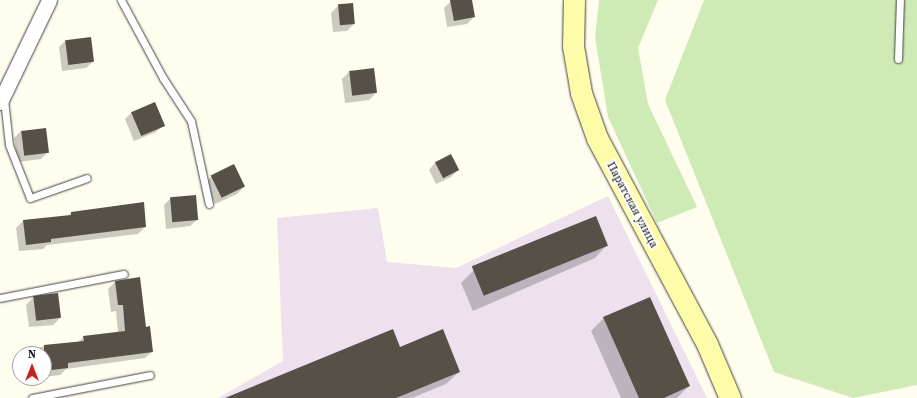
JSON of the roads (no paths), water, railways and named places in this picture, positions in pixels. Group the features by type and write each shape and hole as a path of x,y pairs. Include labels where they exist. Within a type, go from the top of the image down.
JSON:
{"main road":[{"name":"Паратская улица","path":"574,0 573,46 581,93 597,138 707,344 730,398"}],"street":[{"path":"2,100 18,62 49,0"}],"lane":[{"path":"121,0 163,78 191,120 209,204"},
{"path":"898,59 900,0"},
{"path":"2,100 9,145 30,198 87,178"},
{"path":"0,298 124,274"},
{"path":"32,398 150,375"}]}
